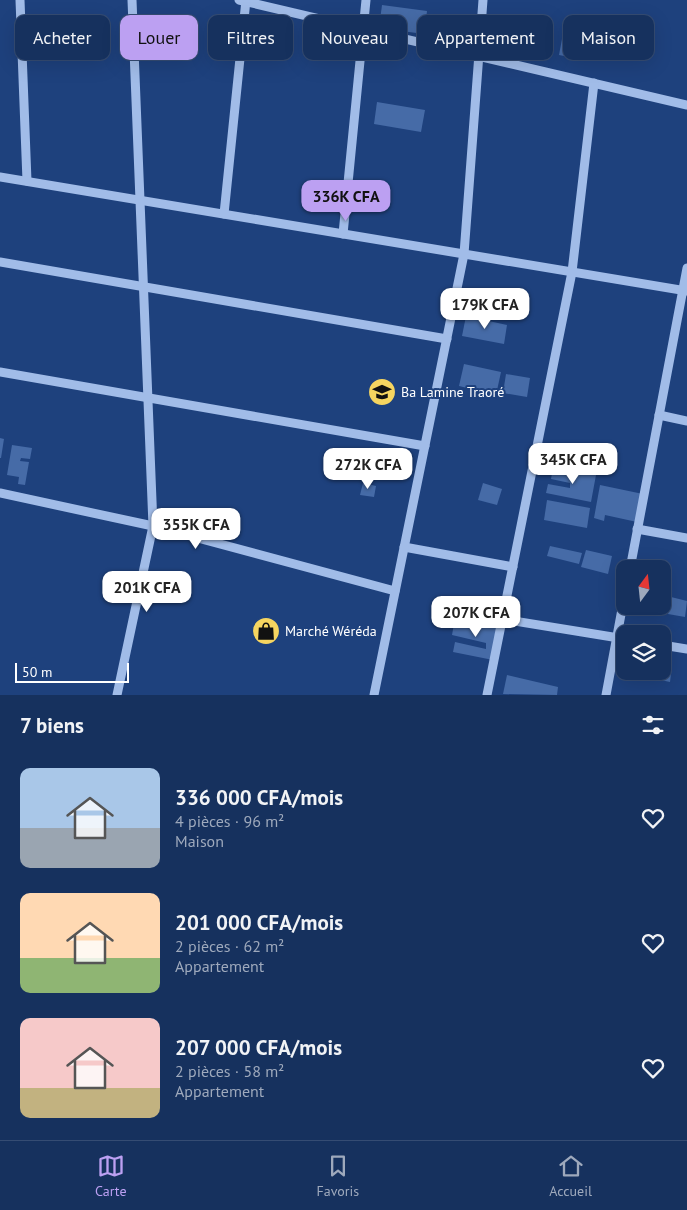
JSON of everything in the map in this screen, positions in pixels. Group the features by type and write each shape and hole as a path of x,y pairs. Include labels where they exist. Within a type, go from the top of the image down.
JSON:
{"street":[{"path":"20,0 27,181"},
{"path":"117,695 153,526 132,0"},
{"path":"224,214 243,0 305,15"},
{"path":"364,15 366,0"},
{"path":"481,15 482,0"},
{"path":"343,234 360,60"},
{"path":"374,695 464,254 479,60"},
{"path":"500,60 687,105"},
{"path":"487,695 572,272 594,83"},
{"path":"0,176 685,291"},
{"path":"0,262 447,339"},
{"path":"632,560 685,291 687,268"},
{"path":"0,372 425,446"},
{"path":"659,415 687,421"},
{"path":"0,493 153,526 395,591"},
{"path":"637,529 687,538"},
{"path":"404,547 513,567"},
{"path":"502,619 616,637"},
{"path":"671,646 687,649"},
{"path":"606,695 616,657"}],"building":[{"path":"382,5 427,11 426,15 417,15 417,33 407,32 407,15 381,15"},
{"path":"563,34 563,56 559,55"},
{"path":"377,102 425,110 421,132 374,124"},
{"path":"466,316 507,325 504,344 462,336"},
{"path":"464,364 501,372 496,395 459,386"},
{"path":"506,374 530,378 527,397 503,393"},
{"path":"0,438 4,439 1,458 0,458"},
{"path":"12,445 32,448 30,459 21,458 20,461 29,462 25,485 18,484 19,477 7,475"},
{"path":"553,468 596,475 591,502 546,493 548,484 570,488 570,483 551,479"},
{"path":"363,483 376,486 374,497 360,495"},
{"path":"483,483 502,489 497,505 478,500"},
{"path":"600,485 643,494 637,522 605,515 604,521 594,518"},
{"path":"547,500 590,508 587,528 544,520"},
{"path":"550,546 582,553 579,564 547,556"},
{"path":"586,550 612,556 608,574 581,567"},
{"path":"671,597 687,601 685,617 671,615"},
{"path":"455,618 500,628 493,660 453,652 455,642 486,649 486,643 452,635"},
{"path":"507,675 558,687 557,695 503,694"}],"place":[{"name":"Ba Lamine Traoré","path":"382,392"},
{"name":"Marché Wéréda","path":"266,631"}]}
